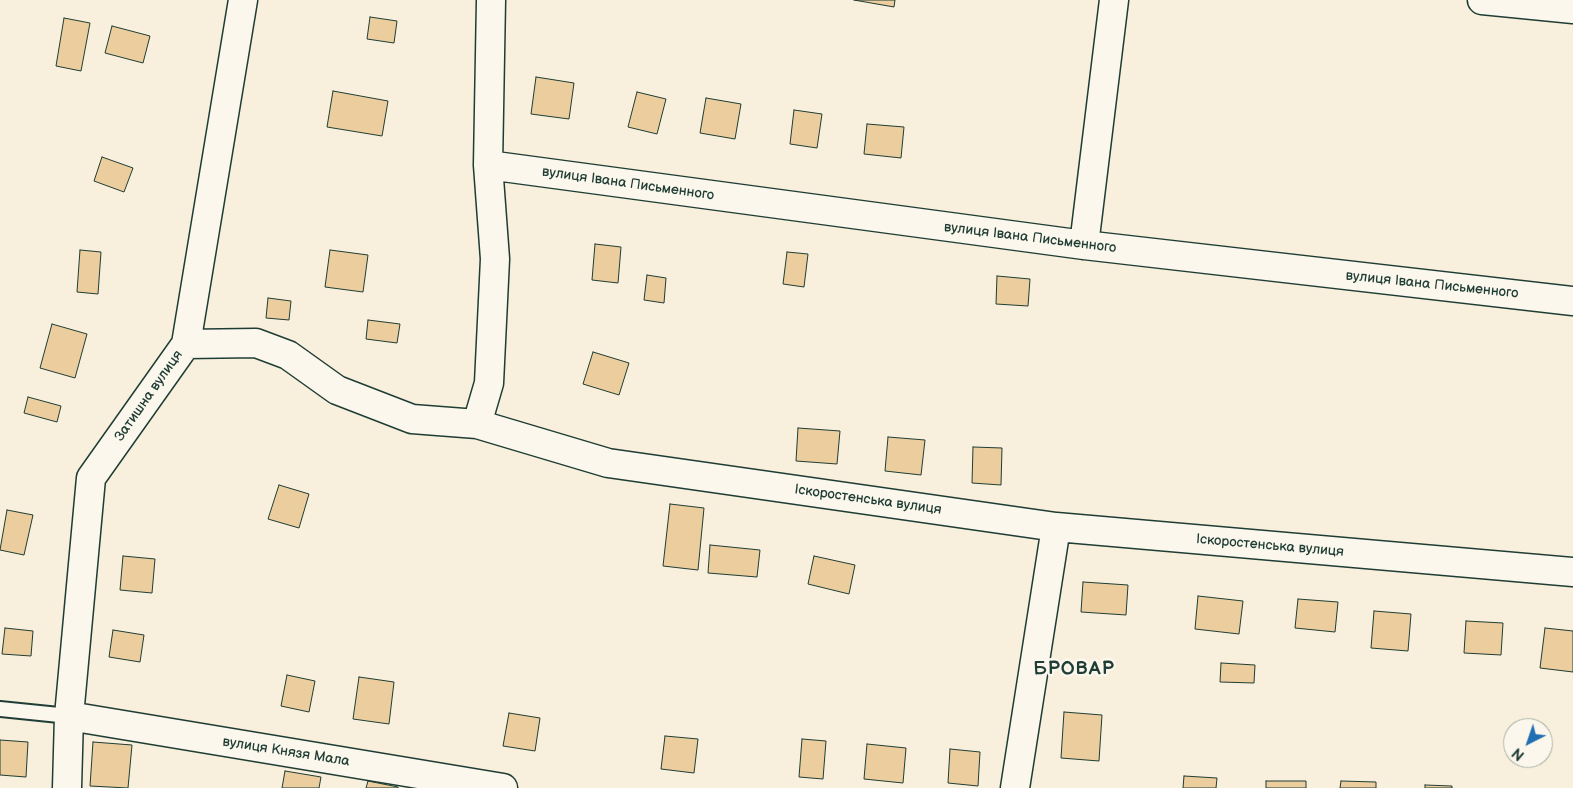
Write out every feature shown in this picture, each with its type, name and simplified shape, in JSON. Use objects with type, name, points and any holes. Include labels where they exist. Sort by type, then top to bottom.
[{"type":"street","name":"Затишна вулиця","points":[[67,788],[69,716],[91,478],[186,344],[242,0]]},
{"type":"street","points":[[477,424],[489,384],[496,259],[488,165],[491,0]]},
{"type":"street","points":[[1084,245],[1114,0]]},
{"type":"street","points":[[1482,0],[1573,9]]},
{"type":"street","name":"вулиця Івана Письменного","points":[[488,165],[1084,245],[1573,301]]},
{"type":"street","name":"Іскоростенська вулиця","points":[[186,344],[256,342],[288,355],[337,390],[412,419],[477,424],[608,463],[1056,527],[1573,572]]},
{"type":"street","points":[[1015,788],[1056,527]]},
{"type":"street","name":"вулиця Князя Мала","points":[[69,716],[503,788]]},
{"type":"lane","points":[[0,709],[69,716]]},
{"type":"building","points":[[854,0],[895,0],[894,7]]},
{"type":"building","points":[[370,17],[397,21],[394,43],[367,39]]},
{"type":"building","points":[[64,18],[90,23],[81,71],[56,66]]},
{"type":"building","points":[[112,26],[150,36],[143,63],[105,53]]},
{"type":"building","points":[[536,77],[574,83],[569,119],[531,114]]},
{"type":"building","points":[[333,91],[388,101],[382,136],[327,127]]},
{"type":"building","points":[[637,92],[666,99],[657,134],[628,127]]},
{"type":"building","points":[[706,98],[741,104],[735,139],[700,133]]},
{"type":"building","points":[[794,110],[822,114],[817,148],[790,144]]},
{"type":"building","points":[[867,124],[904,127],[901,158],[864,154]]},
{"type":"building","points":[[102,157],[133,168],[124,192],[94,181]]},
{"type":"building","points":[[595,244],[621,247],[618,283],[592,280]]},
{"type":"building","points":[[80,250],[101,252],[98,294],[77,292]]},
{"type":"building","points":[[330,250],[368,255],[363,292],[325,287]]},
{"type":"building","points":[[787,252],[808,254],[804,287],[783,284]]},
{"type":"building","points":[[647,275],[666,278],[664,303],[644,300]]},
{"type":"building","points":[[997,276],[1030,279],[1028,306],[996,304]]},
{"type":"building","points":[[268,298],[291,301],[289,320],[266,318]]},
{"type":"building","points":[[368,320],[400,324],[397,343],[366,339]]},
{"type":"building","points":[[52,324],[87,334],[75,378],[40,368]]},
{"type":"building","points":[[593,352],[629,363],[619,395],[583,384]]},
{"type":"building","points":[[28,397],[61,406],[57,422],[24,413]]},
{"type":"building","points":[[798,428],[840,431],[837,464],[796,461]]},
{"type":"building","points":[[888,437],[925,440],[921,475],[885,471]]},
{"type":"building","points":[[973,447],[1002,448],[1001,485],[972,483]]},
{"type":"building","points":[[279,485],[309,494],[299,528],[268,519]]},
{"type":"building","points":[[670,504],[704,508],[698,570],[663,566]]},
{"type":"building","points":[[7,510],[33,515],[24,555],[0,550]]},
{"type":"building","points":[[710,545],[760,550],[757,577],[708,573]]},
{"type":"building","points":[[123,556],[155,559],[152,593],[120,590]]},
{"type":"building","points":[[814,556],[855,565],[849,594],[808,584]]},
{"type":"building","points":[[1083,582],[1128,585],[1126,615],[1081,612]]},
{"type":"building","points":[[1198,596],[1243,601],[1239,634],[1195,629]]},
{"type":"building","points":[[1298,599],[1338,602],[1335,632],[1295,628]]},
{"type":"building","points":[[1374,611],[1411,614],[1408,651],[1371,648]]},
{"type":"building","points":[[1466,621],[1503,623],[1501,655],[1464,653]]},
{"type":"building","points":[[5,628],[33,631],[31,656],[2,654]]},
{"type":"building","points":[[1545,628],[1573,631],[1573,672],[1540,668]]},
{"type":"building","points":[[113,630],[144,635],[140,662],[109,657]]},
{"type":"building","points":[[1221,663],[1255,665],[1254,683],[1220,682]]},
{"type":"building","points":[[287,675],[315,681],[309,712],[281,706]]},
{"type":"building","points":[[359,677],[394,682],[389,724],[353,719]]},
{"type":"building","points":[[1064,712],[1102,715],[1099,761],[1061,758]]},
{"type":"building","points":[[509,713],[540,718],[535,751],[503,746]]},
{"type":"building","points":[[665,736],[698,739],[694,773],[661,769]]},
{"type":"building","points":[[802,739],[826,741],[823,779],[799,777]]},
{"type":"building","points":[[0,740],[28,742],[26,777],[0,775]]},
{"type":"building","points":[[93,742],[132,745],[128,788],[90,786]]},
{"type":"building","points":[[867,744],[906,748],[903,783],[864,779]]},
{"type":"building","points":[[950,749],[980,752],[978,786],[948,783]]},
{"type":"building","points":[[285,771],[321,777],[319,788],[282,788]]},
{"type":"building","points":[[1184,776],[1217,778],[1216,788],[1183,788]]},
{"type":"building","points":[[368,781],[398,787],[398,788],[366,788]]},
{"type":"building","points":[[1266,781],[1306,781],[1306,788],[1266,788]]},
{"type":"building","points":[[1341,781],[1376,782],[1376,788],[1340,788]]},
{"type":"building","points":[[1425,785],[1452,786],[1452,788],[1425,788]]},
{"type":"district","name":"БРОВАР","points":[[1074,669]]}]
